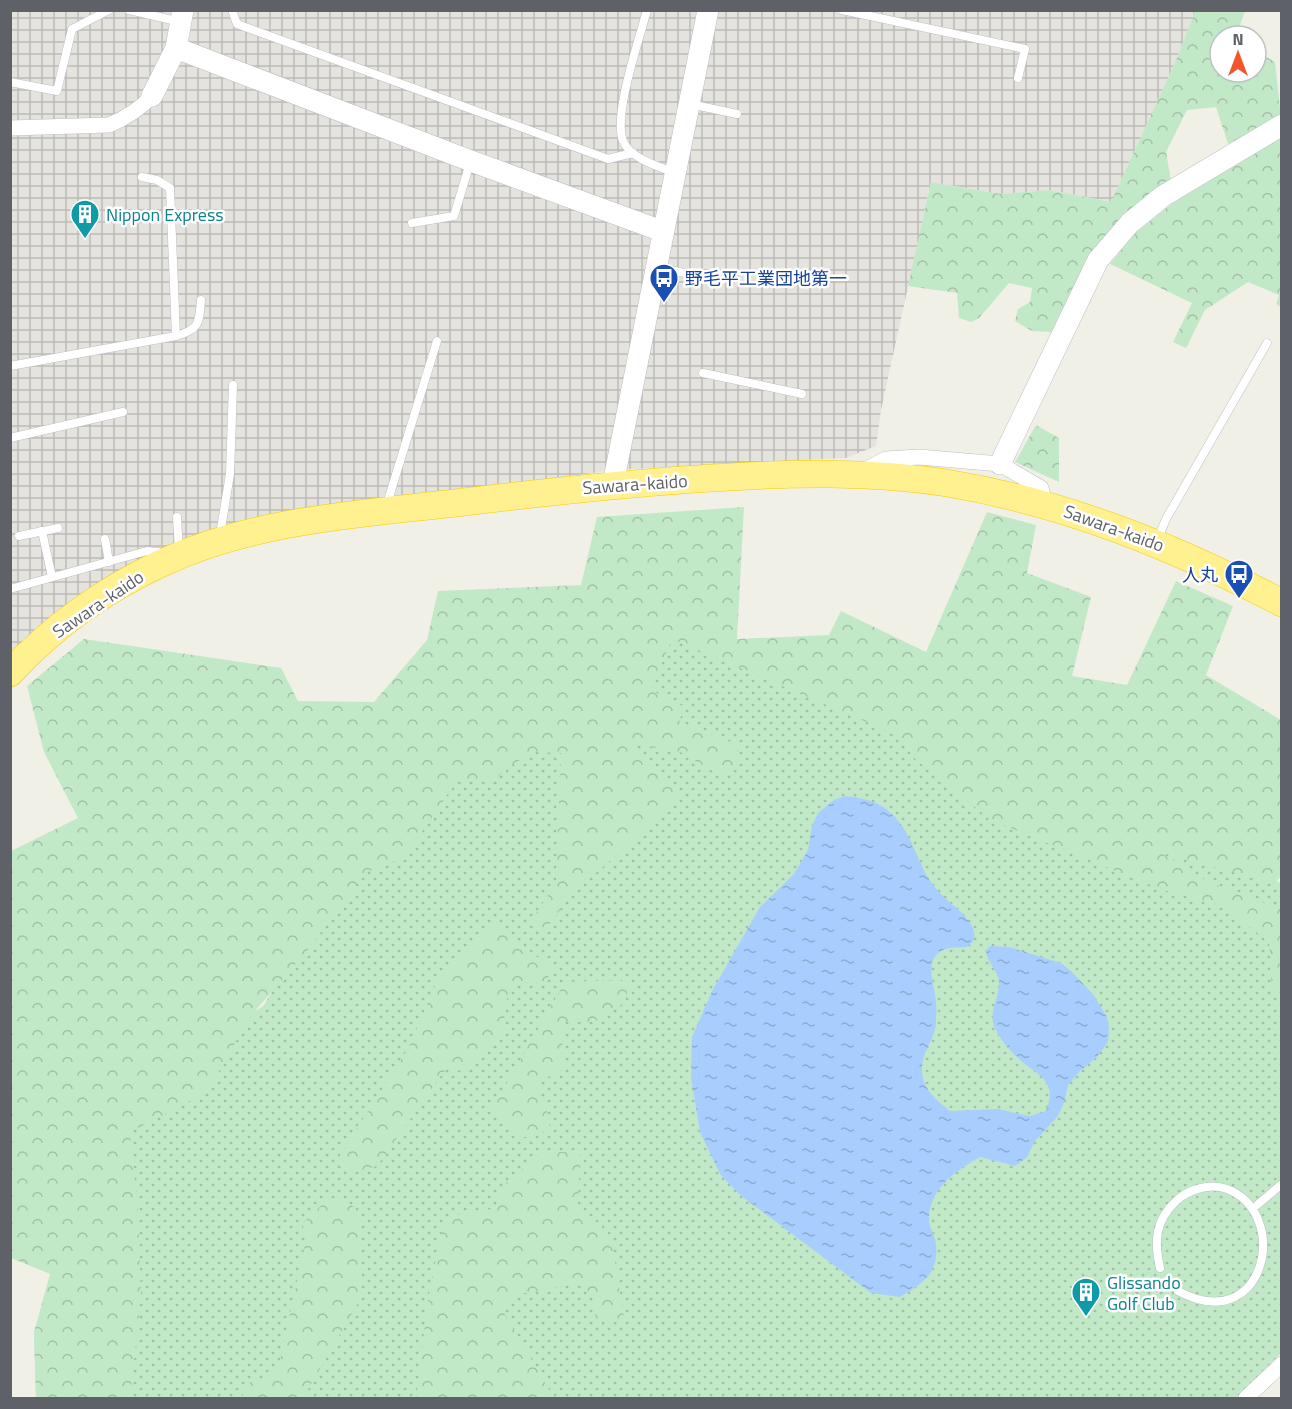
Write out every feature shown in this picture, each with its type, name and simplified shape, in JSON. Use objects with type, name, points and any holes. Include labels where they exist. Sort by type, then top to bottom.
[{"type":"highway","name":"Sawara-kaido","points":[[10,673],[51,635],[92,603],[123,583],[171,559],[219,542],[279,526],[613,484],[774,474],[855,476],[937,482],[1045,504],[1116,527],[1156,543],[1208,565],[1281,603]]},
{"type":"street","points":[[613,484],[708,10]]},
{"type":"street","points":[[10,128],[109,125],[141,108],[152,96],[176,48],[182,16]]},
{"type":"street","points":[[176,48],[662,231]]},
{"type":"street","points":[[1000,464],[1098,260],[1130,223],[1163,196],[1281,125]]},
{"type":"street","points":[[855,476],[886,459],[919,457],[1000,464],[1041,488],[1045,504]]},
{"type":"street","points":[[1246,1398],[1281,1364]]},
{"type":"lane","points":[[10,82],[57,91],[72,29],[109,10]]},
{"type":"lane","points":[[129,10],[182,16]]},
{"type":"lane","points":[[232,10],[237,24],[608,159],[633,153]]},
{"type":"lane","points":[[647,10],[620,112],[623,141],[633,153],[651,164],[675,172]]},
{"type":"lane","points":[[842,10],[1025,49],[1018,78]]},
{"type":"lane","points":[[689,103],[737,114]]},
{"type":"lane","points":[[412,223],[454,216],[471,161]]},
{"type":"lane","points":[[142,177],[158,180],[170,188],[176,336]]},
{"type":"lane","points":[[655,267],[722,280]]},
{"type":"lane","points":[[10,366],[192,332],[199,323],[201,300]]},
{"type":"lane","points":[[384,511],[437,341]]},
{"type":"lane","points":[[1156,543],[1166,519],[1267,343]]},
{"type":"lane","points":[[703,373],[802,394]]},
{"type":"lane","points":[[219,542],[230,474],[233,385]]},
{"type":"lane","points":[[10,438],[123,412]]},
{"type":"lane","points":[[10,589],[147,551],[158,552],[171,559],[177,517]]},
{"type":"lane","points":[[19,536],[58,528]]},
{"type":"lane","points":[[42,531],[52,577]]},
{"type":"lane","points":[[105,539],[109,562]]},
{"type":"lane","points":[[1257,1205],[1281,1184]]},
{"type":"lane","points":[[1160,1268],[1156,1248],[1158,1228],[1167,1210],[1182,1196],[1201,1188],[1221,1187],[1241,1193],[1257,1205],[1267,1220],[1269,1228]]},
{"type":"lane","points":[[1178,1291],[1193,1299],[1210,1303],[1228,1301],[1244,1295],[1257,1284],[1267,1270],[1269,1262]]},
{"type":"shaded area","points":[[11,11],[1195,11],[1177,58],[1111,202],[1049,190],[1001,194],[931,182],[881,410],[876,446],[846,458],[615,470],[388,500],[145,559],[78,595],[11,653]]},
{"type":"green space","points":[[1195,11],[1245,11],[1240,24],[1208,24],[1208,84],[1268,84],[1268,58],[1275,62],[1281,117],[1228,144],[1216,107],[1187,110],[1166,152],[1171,181],[1092,254],[1051,332],[1032,331],[1015,321],[1018,309],[1030,302],[1032,288],[1009,283],[979,318],[971,322],[959,318],[957,293],[908,286],[931,182],[1001,194],[1049,190],[1111,202],[1177,58]]},
{"type":"green space","points":[[1281,137],[1281,307],[1276,304],[1279,295],[1248,282],[1205,310],[1186,348],[1173,342],[1192,303],[1110,264],[1134,234],[1170,205]]},
{"type":"green space","points":[[1036,425],[1059,438],[1059,482],[1015,462]]},
{"type":"green space","points":[[744,507],[737,639],[829,635],[841,611],[926,652],[987,512],[1036,525],[1027,573],[1091,597],[1072,676],[1127,685],[1176,581],[1233,606],[1206,675],[1281,720],[1281,876],[1274,884],[1159,852],[1211,883],[1281,909],[1281,985],[1272,992],[1269,942],[1223,906],[1163,890],[991,820],[916,760],[897,735],[672,639],[651,690],[685,707],[679,721],[738,745],[738,769],[721,776],[680,752],[632,744],[681,798],[571,895],[545,930],[531,921],[556,883],[561,753],[530,752],[493,780],[457,780],[405,857],[367,872],[306,952],[250,1017],[207,1092],[130,1132],[138,1212],[141,1297],[130,1398],[36,1398],[34,1332],[50,1274],[11,1258],[11,851],[78,818],[44,752],[27,686],[84,639],[281,668],[298,701],[374,702],[427,640],[438,591],[581,585],[597,517]]},
{"type":"green space","name":"Glissando Golf Club","points":[[668,609],[1281,883],[1281,1353],[1236,1398],[36,1398],[34,1332],[118,1126],[179,1068],[264,1005],[331,886],[430,785]]},
{"type":"green space","points":[[495,925],[553,969],[545,982],[510,982],[501,1039],[463,1071],[446,1069],[377,1166],[351,1173],[340,1155],[409,1047],[437,981]]},
{"type":"green space","points":[[620,980],[629,986],[624,1003],[594,1022],[564,1022],[562,1049],[564,1069],[542,1080],[539,1092],[546,1107],[550,1128],[533,1138],[517,1136],[493,1107],[565,982]]},
{"type":"green space","points":[[542,1152],[580,1152],[578,1205],[611,1237],[624,1317],[613,1323],[595,1320],[595,1299],[581,1283],[514,1295],[504,1313],[554,1398],[416,1398],[428,1299],[444,1217],[496,1208],[498,1190]]},
{"type":"green space","points":[[329,1198],[347,1202],[359,1211],[362,1296],[303,1398],[242,1398],[245,1384],[277,1374],[307,1235],[303,1228],[304,1222]]},
{"type":"water","points":[[845,796],[870,801],[882,806],[892,814],[905,831],[934,886],[962,913],[974,931],[973,940],[967,947],[944,950],[937,954],[932,965],[936,1022],[923,1059],[922,1075],[927,1088],[939,1102],[950,1111],[998,1109],[1030,1116],[1046,1111],[1050,1093],[1045,1080],[1012,1052],[994,1026],[994,1006],[999,980],[987,956],[986,951],[990,946],[1009,947],[1061,963],[1093,994],[1107,1017],[1109,1028],[1108,1042],[1097,1057],[1068,1085],[1058,1116],[1035,1141],[1027,1157],[1015,1166],[980,1157],[946,1181],[934,1197],[929,1217],[936,1244],[932,1271],[922,1282],[900,1297],[871,1293],[740,1195],[720,1174],[700,1132],[691,1078],[692,1037],[713,989],[760,907],[794,874],[808,850],[812,826],[818,813],[834,800]]},
{"type":"place","name":"Nippon Express","points":[[85,240]]},
{"type":"place","name":"野毛平工業団地第一","points":[[664,304]]},
{"type":"place","name":"人丸","points":[[1239,600]]},
{"type":"place","name":"Glissando Golf Club","points":[[1086,1318]]}]
